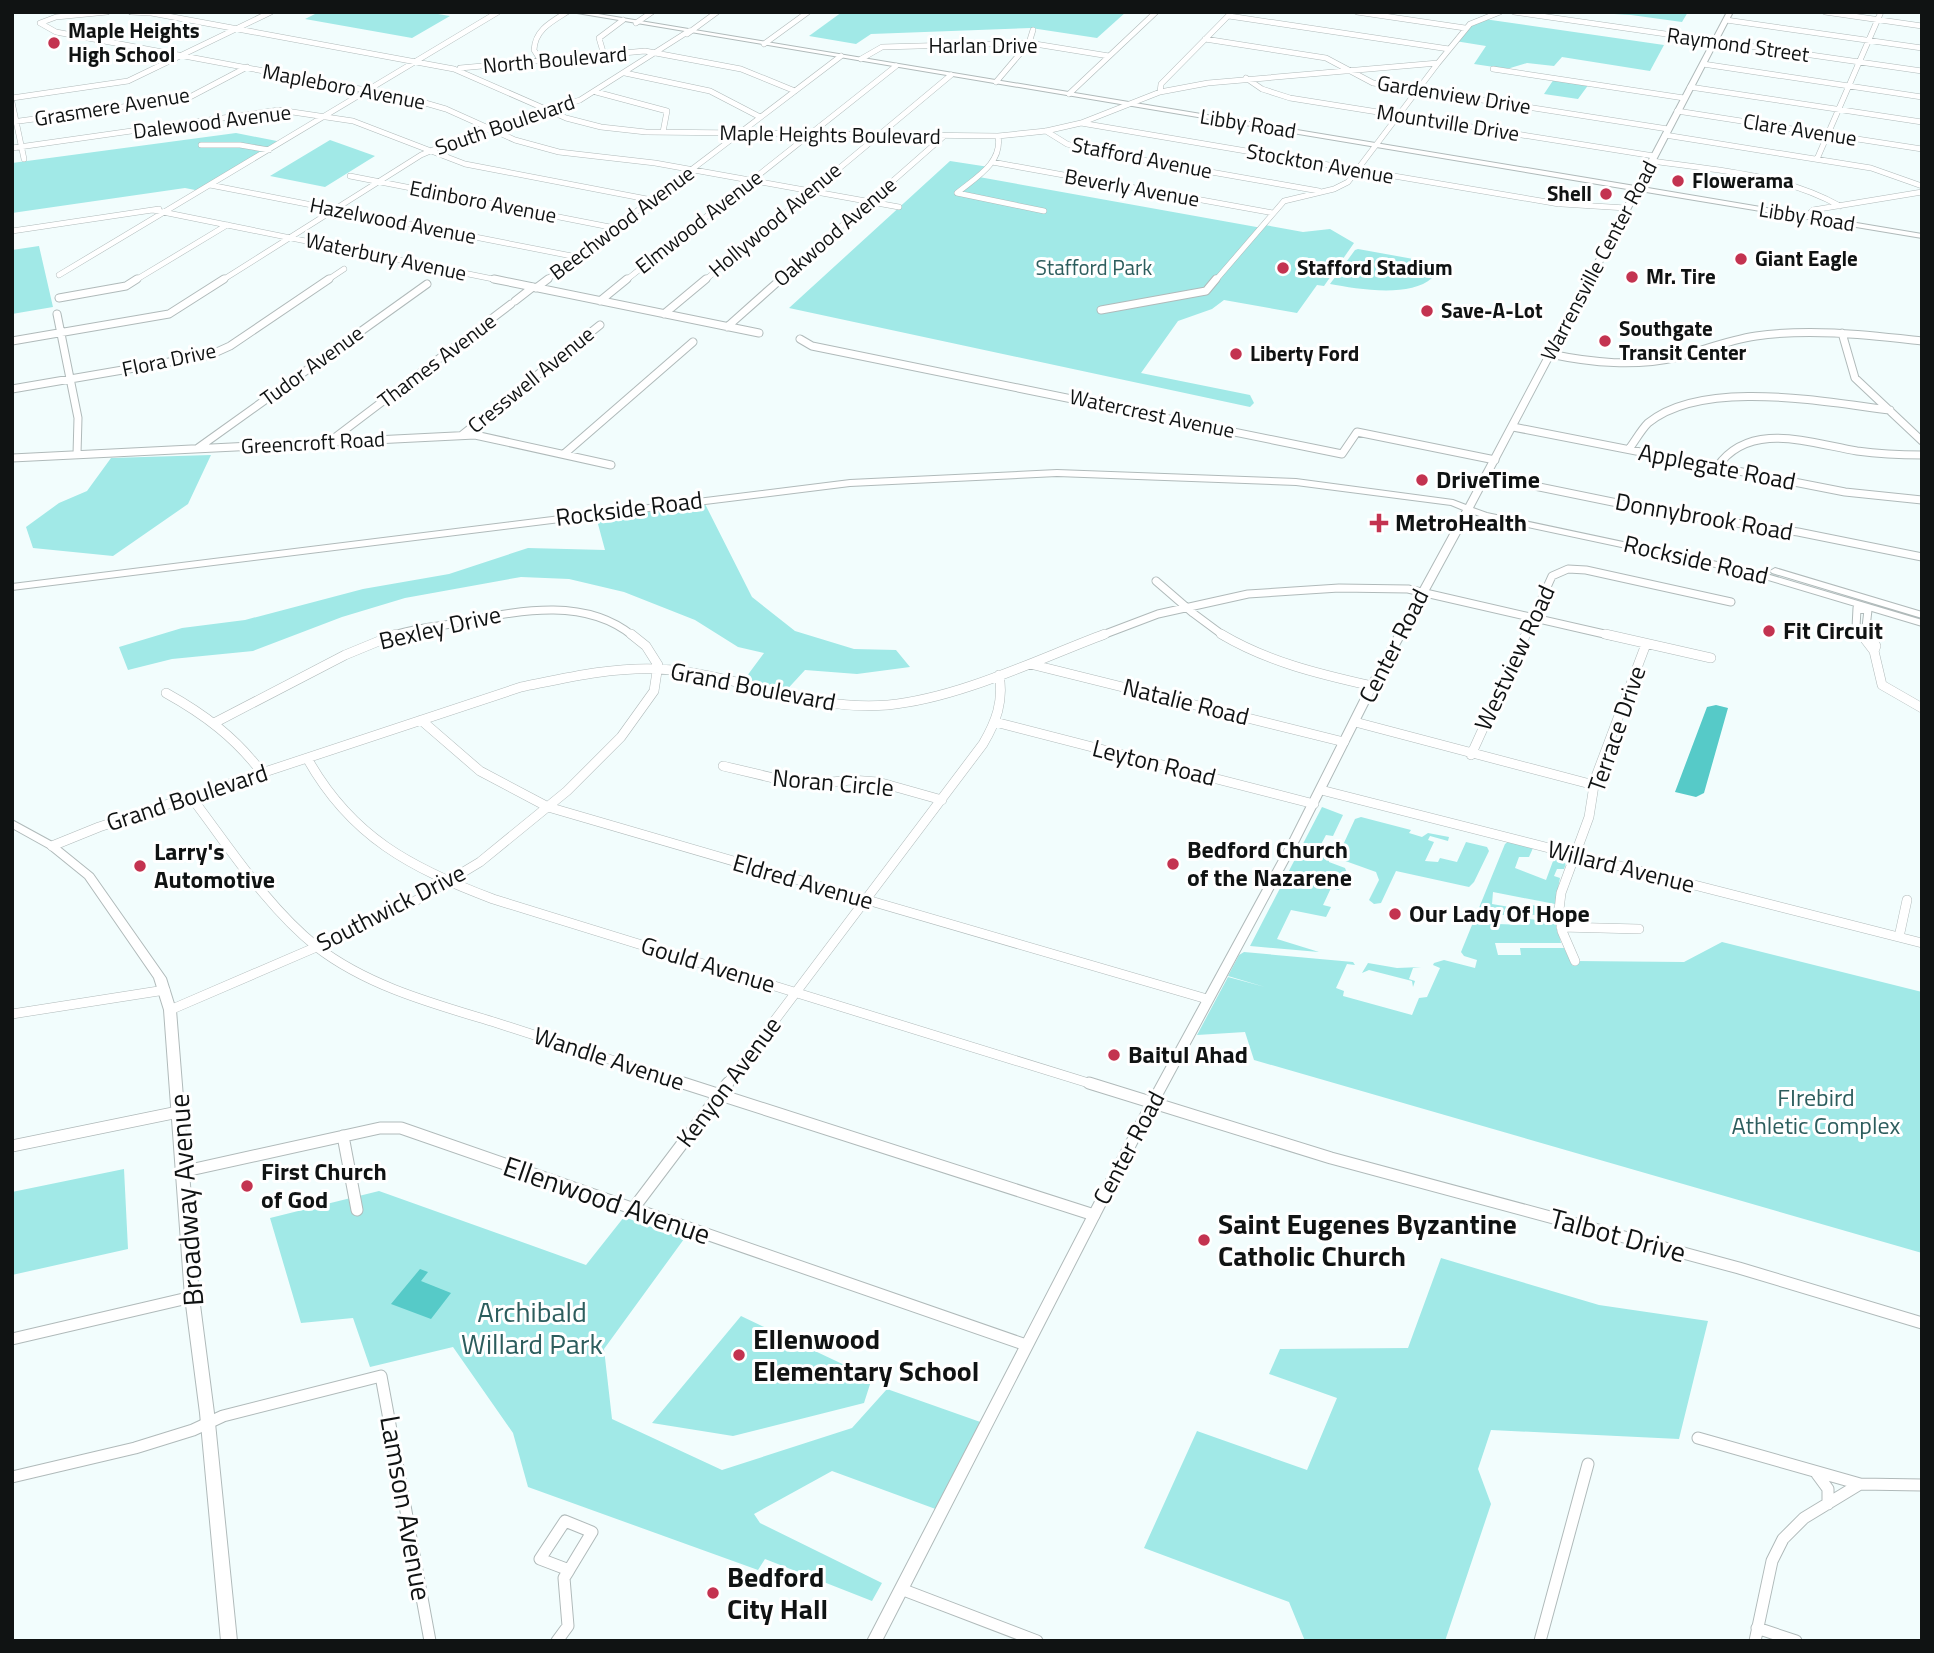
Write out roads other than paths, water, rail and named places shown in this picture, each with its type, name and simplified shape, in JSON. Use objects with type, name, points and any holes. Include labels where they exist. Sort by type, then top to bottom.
[{"type":"main road","name":"Libby Road","points":[[575,12],[1922,236]]},
{"type":"main road","name":"Warrensville Center Road","points":[[1468,509],[1730,12]]},
{"type":"main road","name":"Rockside Road","points":[[12,587],[850,482],[1048,473],[1249,481],[1449,509],[1488,509],[1726,559],[1922,623]]},
{"type":"main road","name":"Center Road","points":[[874,1641],[1153,1101],[1314,804],[1372,686],[1468,509]]},
{"type":"main road","name":"Rockside Road","points":[[1865,603],[1922,615]]},
{"type":"main road","name":"Broadway Avenue","points":[[12,823],[52,846],[89,876],[160,978],[165,990],[170,1010],[192,1297],[229,1641]]},
{"type":"street","name":"Mapleboro Avenue","points":[[107,12],[56,17],[43,20],[40,24],[54,32],[436,105],[528,145],[574,155],[692,170],[899,207]]},
{"type":"street","points":[[131,12],[155,14]]},
{"type":"street","name":"Maple Heights Boulevard","points":[[146,12],[454,69],[547,111],[601,127],[663,132],[998,136],[1046,131],[1081,123],[1160,92],[1246,78],[1438,63]]},
{"type":"street","points":[[24,159],[14,122],[12,100],[123,83],[271,12]]},
{"type":"street","points":[[60,275],[498,12]]},
{"type":"street","points":[[541,61],[534,50],[537,35],[549,23],[567,12]]},
{"type":"street","points":[[636,23],[652,12]]},
{"type":"street","name":"South Boulevard","points":[[12,341],[169,314],[427,152],[596,92],[717,12]]},
{"type":"street","points":[[764,44],[808,12]]},
{"type":"street","points":[[1069,94],[1156,12]]},
{"type":"street","points":[[1357,12],[1465,28]]},
{"type":"street","points":[[1101,310],[1206,291],[1284,201],[1341,187],[1378,145],[1465,28],[1477,18],[1500,12]]},
{"type":"street","name":"Raymond Street","points":[[1514,12],[1922,71]]},
{"type":"street","points":[[1825,12],[1922,26]]},
{"type":"street","points":[[1817,159],[1881,12]]},
{"type":"street","points":[[1160,92],[1161,84],[1231,14],[1449,49]]},
{"type":"street","points":[[604,55],[599,38],[622,20]]},
{"type":"street","points":[[1726,20],[1922,48]]},
{"type":"street","points":[[996,82],[1029,43],[1033,30]]},
{"type":"street","name":"Gardenview Drive","points":[[1205,39],[1326,58],[1338,62],[1362,80],[1882,171],[1922,186]]},
{"type":"street","name":"Harlan Drive","points":[[861,60],[882,47],[1029,43],[1108,56]]},
{"type":"street","name":"North Boulevard","points":[[454,69],[604,55],[656,53],[741,69],[795,91]]},
{"type":"street","name":"Beechwood Avenue","points":[[513,303],[841,56]]},
{"type":"street","points":[[1703,64],[1922,97]]},
{"type":"street","name":"Elmwood Avenue","points":[[600,301],[896,66]]},
{"type":"street","name":"Grasmere Avenue","points":[[14,122],[188,97],[247,67]]},
{"type":"street","points":[[1493,69],[1684,98]]},
{"type":"street","points":[[625,73],[684,83],[710,91],[760,117]]},
{"type":"street","name":"Hollywood Avenue","points":[[664,314],[951,75]]},
{"type":"street","name":"Mountville Drive","points":[[1246,78],[1262,89],[1290,98],[1653,158],[1791,184],[1821,194],[1840,206]]},
{"type":"street","points":[[1690,87],[1922,122]]},
{"type":"street","points":[[596,92],[667,111],[663,132]]},
{"type":"street","name":"Dalewood Avenue","points":[[12,148],[279,110],[325,116],[376,128],[427,152],[466,164],[652,200]]},
{"type":"street","name":"Clare Avenue","points":[[1677,111],[1922,149]]},
{"type":"street","name":"Stockton Avenue","points":[[1081,123],[1560,204],[1626,208]]},
{"type":"street","name":"Stafford Avenue","points":[[1046,131],[1067,144],[1086,150],[1325,191]]},
{"type":"street","name":"Oakwood Avenue","points":[[727,327],[944,136]]},
{"type":"street","points":[[998,136],[1001,151],[958,194],[1044,211]]},
{"type":"street","points":[[201,145],[240,145],[269,150]]},
{"type":"street","name":"Beverly Avenue","points":[[992,162],[1273,213]]},
{"type":"street","name":"Edinboro Avenue","points":[[350,176],[615,228]]},
{"type":"street","name":"Hazelwood Avenue","points":[[210,185],[577,257]]},
{"type":"street","points":[[1806,217],[1814,210],[1922,192]]},
{"type":"street","points":[[153,210],[176,206]]},
{"type":"street","name":"Waterbury Avenue","points":[[12,231],[153,210],[759,333]]},
{"type":"street","points":[[59,298],[126,286],[227,225]]},
{"type":"street","name":"Flora Drive","points":[[12,389],[194,359],[219,351],[344,269]]},
{"type":"street","name":"Tudor Avenue","points":[[198,448],[427,284]]},
{"type":"street","name":"Thames Avenue","points":[[329,442],[513,303]]},
{"type":"street","points":[[57,314],[78,418],[77,454]]},
{"type":"street","name":"Cresswell Avenue","points":[[462,435],[600,324]]},
{"type":"street","points":[[1550,354],[1589,362],[1633,363],[1671,358],[1758,336],[1842,333],[1922,341]]},
{"type":"street","points":[[1842,333],[1855,378],[1922,441]]},
{"type":"street","name":"Watercrest Avenue","points":[[800,340],[812,346],[1342,454],[1356,432],[1495,460]]},
{"type":"street","points":[[564,454],[693,342]]},
{"type":"street","points":[[1629,449],[1643,427],[1664,413],[1710,400],[1762,397],[1890,410]]},
{"type":"street","name":"Applegate Road","points":[[1513,427],[1846,492],[1922,500]]},
{"type":"street","name":"Greencroft Road","points":[[12,458],[462,435],[490,436],[611,465]]},
{"type":"street","points":[[1717,467],[1722,457],[1736,446],[1774,439],[1800,440],[1868,452],[1922,455]]},
{"type":"street","name":"Donnybrook Road","points":[[1486,476],[1666,513],[1798,533],[1922,557]]},
{"type":"street","name":"Westview Road","points":[[1471,755],[1552,576],[1565,569],[1586,570],[1731,602]]},
{"type":"street","points":[[1156,581],[1212,628],[1250,651],[1305,670],[1372,686]]},
{"type":"street","name":"Grand Boulevard","points":[[52,846],[99,827],[421,720],[521,687],[555,679],[592,672],[658,669],[726,680],[810,702],[851,706],[908,702],[945,694],[999,676],[1144,619],[1248,594],[1308,589],[1399,588],[1712,658]]},
{"type":"street","points":[[1865,603],[1857,607],[1855,624],[1874,651],[1882,685],[1922,708]]},
{"type":"street","name":"Bexley Drive","points":[[216,722],[345,656],[396,635],[528,609],[582,612],[621,625],[646,646],[658,669]]},
{"type":"street","name":"Terrace Drive","points":[[1561,927],[1561,893],[1589,817],[1594,785],[1647,644]]},
{"type":"street","name":"Natalie Road","points":[[1028,664],[1344,742]]},
{"type":"street","name":"Southwick Drive","points":[[170,1010],[417,900],[480,862],[588,771],[628,727],[654,691],[658,669]]},
{"type":"street","name":"Kenyon Avenue","points":[[633,1209],[983,744],[995,722],[1002,695],[999,676]]},
{"type":"street","points":[[166,693],[216,722],[243,748],[262,773]]},
{"type":"street","name":"Eldred Avenue","points":[[421,720],[453,752],[479,772],[548,807],[1207,999]]},
{"type":"street","name":"Leyton Road","points":[[995,722],[1314,804]]},
{"type":"street","points":[[1355,722],[1422,738],[1471,755],[1594,785]]},
{"type":"street","name":"Gould Avenue","points":[[307,758],[331,798],[355,823],[385,848],[448,882],[493,899],[1153,1101]]},
{"type":"street","name":"Noran Circle","points":[[723,766],[803,785],[851,780],[878,782],[942,800]]},
{"type":"street","name":"Willard Avenue","points":[[1321,790],[1922,943]]},
{"type":"street","name":"Wandle Avenue","points":[[191,797],[279,910],[317,946],[360,973],[407,994],[1094,1215]]},
{"type":"street","points":[[1899,937],[1907,900]]},
{"type":"street","points":[[1575,961],[1561,927],[1639,929]]},
{"type":"street","points":[[12,1014],[165,990]]},
{"type":"street","name":"Talbot Drive","points":[[1153,1101],[1331,1158],[1739,1268],[1922,1324]]},
{"type":"street","points":[[12,1146],[178,1112]]},
{"type":"street","name":"Ellenwood Avenue","points":[[181,1172],[380,1128],[401,1128],[1026,1345]]},
{"type":"street","points":[[343,1136],[357,1210]]},
{"type":"street","points":[[12,1339],[192,1297]]},
{"type":"street","name":"Lamson Avenue","points":[[207,1423],[223,1416],[382,1376],[429,1641]]},
{"type":"street","points":[[12,1478],[135,1448],[207,1423]]},
{"type":"street","points":[[1698,1438],[1860,1484],[1922,1485]]},
{"type":"street","points":[[1540,1641],[1588,1464]]},
{"type":"street","points":[[1816,1473],[1826,1483],[1828,1504]]},
{"type":"street","points":[[1796,1641],[1756,1634],[1772,1561],[1783,1539],[1804,1518],[1860,1484]]},
{"type":"street","points":[[557,1641],[568,1626],[564,1578],[569,1570]]},
{"type":"street","points":[[901,1589],[1037,1641]]},
{"type":"place","name":"Maple Heights High School","points":[[54,43]]},
{"type":"place","name":"Flowerama","points":[[1678,181]]},
{"type":"place","name":"Shell","points":[[1606,194]]},
{"type":"place","name":"Giant Eagle","points":[[1741,259]]},
{"type":"place","name":"Stafford Stadium","points":[[1283,268]]},
{"type":"place","name":"Mr. Tire","points":[[1632,277]]},
{"type":"place","name":"Save-A-Lot","points":[[1427,311]]},
{"type":"place","name":"Southgate Transit Center","points":[[1605,341]]},
{"type":"place","name":"Liberty Ford","points":[[1236,354]]},
{"type":"place","name":"DriveTime","points":[[1422,480]]},
{"type":"place","name":"MetroHealth","points":[[1379,523]]},
{"type":"place","name":"Fit Circuit","points":[[1769,631]]},
{"type":"place","name":"Bedford Church of the Nazarene","points":[[1173,864]]},
{"type":"place","name":"Larry's Automotive","points":[[140,866]]},
{"type":"place","name":"Our Lady Of Hope","points":[[1395,914]]},
{"type":"place","name":"Baitul Ahad","points":[[1114,1055]]},
{"type":"place","name":"First Church of God","points":[[247,1186]]},
{"type":"place","name":"Saint Eugenes Byzantine Catholic Church","points":[[1204,1240]]},
{"type":"place","name":"Ellenwood Elementary School","points":[[739,1355]]},
{"type":"place","name":"Bedford City Hall","points":[[713,1593]]},
{"type":"park label","name":"Stafford Park","points":[[1094,268]]},
{"type":"park label","name":"FIrebird Athletic Complex","points":[[1816,1112]]},
{"type":"park label","name":"Archibald Willard Park","points":[[532,1328]]}]
